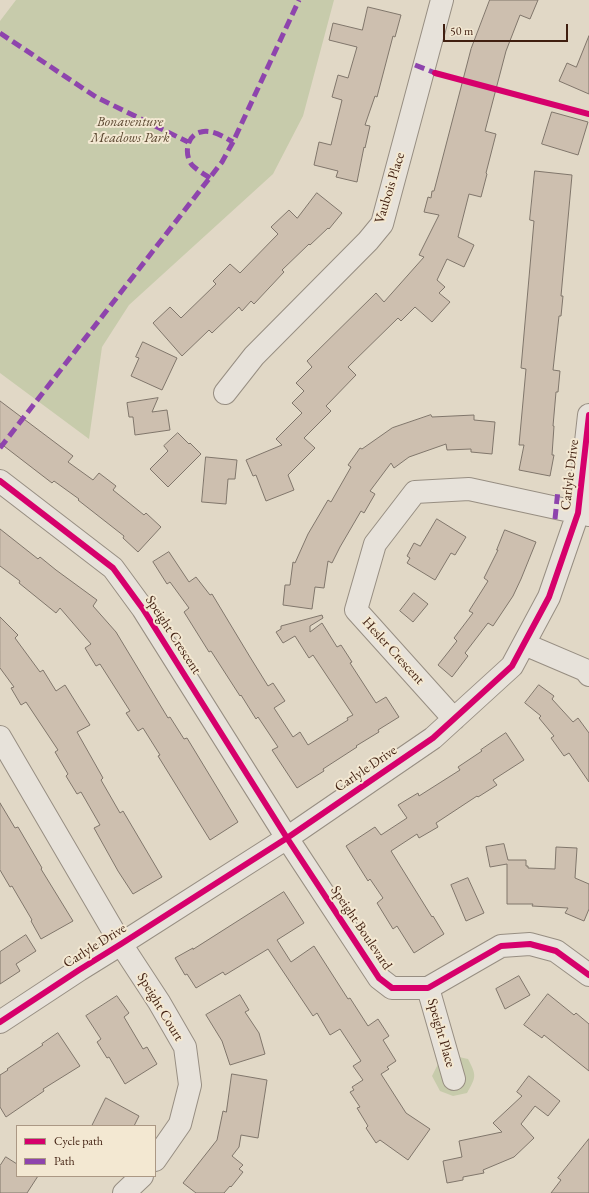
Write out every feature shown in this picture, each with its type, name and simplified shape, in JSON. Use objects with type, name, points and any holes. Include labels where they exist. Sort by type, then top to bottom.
[{"type":"street","name":"Vaubois Place","points":[[225,393],[254,356],[368,241],[382,224],[442,0]]},
{"type":"street","name":"Carlyle Drive","points":[[0,1022],[287,838],[433,738],[512,666],[549,597],[584,514],[589,415]]},
{"type":"street","name":"Speight Crescent","points":[[0,481],[113,568],[143,609],[287,838]]},
{"type":"street","name":"Hesler Crescent","points":[[454,719],[356,610],[375,544],[415,492],[468,489],[584,514]]},
{"type":"street","points":[[524,644],[585,670],[589,675]]},
{"type":"street","points":[[0,737],[121,944]]},
{"type":"street","name":"Speight Boulevard","points":[[287,838],[380,978],[392,988],[428,988],[501,946],[530,944],[556,951],[589,975]]},
{"type":"street","name":"Speight Court","points":[[121,944],[159,1002],[184,1047],[190,1085],[180,1124],[156,1159]]},
{"type":"street","name":"Speight Place","points":[[428,988],[454,1079]]},
{"type":"street","points":[[124,1193],[141,1177]]},
{"type":"green space","name":"Bonaventure Meadows Park","points":[[16,0],[334,0],[303,116],[273,174],[129,305],[102,347],[89,439],[0,373],[0,21]]},
{"type":"green space","points":[[450,1055],[468,1059],[471,1065],[474,1073],[474,1080],[467,1093],[453,1096],[440,1091],[432,1076],[438,1064]]},
{"type":"building","points":[[490,0],[538,0],[530,19],[520,15],[506,51],[485,131],[496,134],[487,174],[481,197],[469,194],[458,237],[474,245],[464,267],[447,259],[437,280],[445,287],[439,293],[450,302],[432,322],[415,307],[401,321],[398,318],[348,367],[356,375],[326,406],[331,411],[304,438],[315,448],[288,475],[294,490],[266,501],[256,475],[253,476],[246,460],[282,445],[276,439],[302,413],[292,403],[304,391],[296,383],[312,367],[307,361],[376,293],[384,302],[424,257],[419,255],[439,215],[424,212],[428,197],[431,198],[432,191],[434,191],[471,49]]},
{"type":"building","points":[[368,7],[401,15],[395,37],[393,36],[377,97],[375,96],[365,125],[370,126],[357,182],[336,177],[338,171],[314,165],[319,142],[331,145],[342,100],[332,97],[338,75],[348,78],[357,47],[329,40],[333,23],[362,30]]},
{"type":"building","points":[[589,36],[589,94],[559,81],[567,63],[576,67]]},
{"type":"building","points":[[552,112],[588,122],[578,155],[542,144]]},
{"type":"building","points":[[535,171],[572,175],[561,296],[563,296],[561,316],[559,316],[553,370],[560,371],[558,392],[556,392],[553,426],[552,455],[554,455],[550,476],[519,470],[524,445],[519,445],[526,369],[521,368],[534,221],[530,220]]},
{"type":"building","points":[[317,193],[342,213],[329,229],[328,228],[310,245],[309,244],[282,270],[284,272],[254,304],[251,301],[242,311],[239,307],[212,333],[209,330],[182,356],[153,323],[170,307],[181,318],[216,284],[213,281],[230,264],[240,273],[278,234],[271,227],[289,210],[297,218]]},
{"type":"building","points":[[143,342],[177,358],[162,390],[131,376],[139,358],[136,357]]},
{"type":"building","points":[[158,398],[152,412],[167,410],[170,430],[135,435],[133,417],[129,417],[127,403]]},
{"type":"building","points":[[0,401],[73,456],[68,462],[93,480],[99,473],[116,486],[113,490],[144,515],[146,513],[161,527],[138,552],[123,538],[124,536],[78,500],[79,499],[54,481],[52,483],[0,443]]},
{"type":"building","points":[[431,415],[432,417],[474,415],[474,420],[495,422],[492,454],[471,452],[471,449],[447,450],[446,444],[409,457],[394,468],[391,463],[370,491],[375,494],[364,513],[361,511],[332,563],[328,561],[324,588],[315,587],[312,609],[283,605],[285,585],[290,585],[293,562],[295,563],[308,534],[328,500],[331,502],[351,467],[348,465],[360,448],[362,449],[392,428]]},
{"type":"building","points":[[178,433],[201,454],[168,487],[150,469],[168,451],[164,446]]},
{"type":"building","points":[[206,457],[237,460],[235,479],[228,479],[226,504],[202,502]]},
{"type":"building","points":[[437,519],[466,537],[455,555],[451,553],[435,580],[407,563],[410,558],[407,556],[414,543],[420,546]]},
{"type":"building","points":[[0,529],[38,559],[40,557],[97,600],[93,606],[116,632],[168,718],[170,717],[184,739],[187,738],[238,822],[210,840],[158,756],[160,755],[143,728],[138,731],[126,713],[130,711],[100,664],[96,666],[85,648],[91,644],[60,608],[56,613],[19,583],[20,581],[0,566]]},
{"type":"building","points":[[505,530],[536,542],[513,596],[493,626],[488,623],[465,653],[468,656],[452,677],[438,665],[457,641],[454,638],[473,613],[469,611],[488,581],[484,578],[498,550]]},
{"type":"building","points":[[169,552],[189,582],[196,577],[210,595],[212,594],[268,686],[273,683],[285,701],[274,708],[293,737],[300,732],[308,745],[348,720],[347,718],[353,715],[313,655],[309,658],[295,636],[283,643],[276,632],[281,629],[281,626],[322,615],[323,618],[310,626],[310,632],[322,623],[337,647],[341,645],[352,662],[350,663],[376,703],[386,697],[399,717],[323,769],[324,771],[297,788],[272,750],[278,747],[258,717],[256,719],[211,651],[209,652],[184,612],[189,608],[170,582],[167,584],[153,562]]},
{"type":"building","points":[[414,593],[428,604],[413,622],[400,611]]},
{"type":"building","points":[[0,617],[18,635],[15,638],[40,672],[43,670],[56,691],[65,685],[90,725],[77,732],[103,778],[101,780],[120,813],[123,811],[162,877],[133,894],[118,871],[94,828],[100,825],[81,792],[77,794],[66,776],[68,774],[55,752],[58,750],[26,702],[21,705],[11,688],[14,687],[0,668]]},
{"type":"building","points":[[539,685],[554,696],[552,699],[573,722],[578,718],[589,733],[589,782],[569,753],[564,756],[551,738],[554,736],[539,718],[541,716],[525,703]]},
{"type":"building","points":[[506,733],[524,760],[493,780],[497,785],[478,797],[477,796],[436,823],[438,827],[419,838],[417,834],[391,851],[444,934],[414,953],[397,926],[393,929],[377,903],[383,898],[370,879],[368,881],[346,846],[375,827],[381,835],[407,818],[398,805],[418,793],[419,796],[460,770],[458,767]]},
{"type":"building","points":[[0,803],[15,828],[18,827],[42,868],[41,869],[73,921],[41,939],[31,921],[32,920],[12,886],[10,887],[0,870]]},
{"type":"building","points":[[504,844],[508,860],[526,860],[526,866],[528,866],[528,868],[555,869],[556,847],[577,848],[575,878],[589,884],[589,909],[584,921],[565,913],[568,908],[532,906],[533,904],[507,904],[507,864],[490,867],[486,847]]},
{"type":"building","points":[[468,878],[484,913],[466,921],[451,885]]},
{"type":"building","points":[[284,892],[304,923],[277,940],[291,962],[314,946],[348,999],[350,998],[368,1026],[378,1019],[389,1036],[383,1040],[396,1061],[387,1067],[389,1069],[381,1074],[406,1113],[430,1129],[408,1160],[380,1140],[376,1143],[366,1128],[368,1126],[357,1108],[360,1107],[350,1092],[354,1090],[352,1087],[363,1080],[353,1066],[361,1061],[340,1029],[330,1035],[317,1013],[313,1016],[268,949],[225,975],[223,972],[196,988],[187,974],[185,975],[175,958],[193,949]]},
{"type":"building","points":[[26,935],[36,951],[16,964],[20,971],[0,984],[0,952]]},
{"type":"building","points":[[519,976],[530,995],[505,1009],[496,989]]},
{"type":"building","points":[[548,994],[574,1015],[576,1013],[589,1024],[589,1071],[544,1035],[542,1038],[524,1025]]},
{"type":"building","points":[[240,995],[249,1010],[245,1012],[259,1033],[265,1054],[230,1065],[222,1041],[206,1015]]},
{"type":"building","points":[[117,996],[129,1013],[124,1017],[143,1049],[147,1047],[157,1064],[125,1084],[109,1057],[107,1058],[97,1042],[101,1039],[86,1016]]},
{"type":"building","points":[[58,1033],[80,1066],[43,1089],[44,1091],[6,1117],[0,1107],[0,1075]]},
{"type":"building","points":[[232,1074],[267,1080],[258,1138],[241,1135],[239,1147],[232,1156],[243,1165],[239,1169],[243,1172],[231,1187],[230,1186],[224,1193],[196,1193],[183,1183],[217,1140],[223,1111],[226,1112]]},
{"type":"building","points":[[529,1076],[560,1101],[548,1116],[535,1106],[521,1124],[534,1138],[514,1157],[483,1170],[484,1173],[463,1177],[463,1180],[447,1183],[443,1161],[462,1157],[459,1141],[502,1132],[493,1123],[522,1096],[517,1092]]},
{"type":"building","points":[[106,1098],[139,1116],[134,1125],[92,1125]]},
{"type":"building","points":[[589,1139],[589,1193],[551,1193],[561,1180],[558,1178]]},
{"type":"building","points":[[6,1157],[16,1163],[16,1177],[37,1177],[27,1193],[0,1193],[0,1166]]},
{"type":"marked path","points":[[0,448],[222,162],[233,142],[299,0]]},
{"type":"marked path","points":[[0,33],[96,97],[188,142]]},
{"type":"marked path","points":[[415,65],[438,74]]},
{"type":"marked path","points":[[210,178],[194,167],[189,161],[187,151],[189,141],[196,134],[205,131],[218,134],[233,142]]},
{"type":"marked path","points":[[555,519],[558,490]]},
{"type":"cycle path","points":[[435,73],[589,114]]},
{"type":"cycle path","points":[[0,1022],[287,838],[433,738],[512,666],[549,597],[578,513],[589,415]]},
{"type":"cycle path","points":[[0,481],[113,568],[143,609],[287,838],[379,978],[392,988],[428,988],[501,946],[530,944],[556,951],[589,975]]}]
